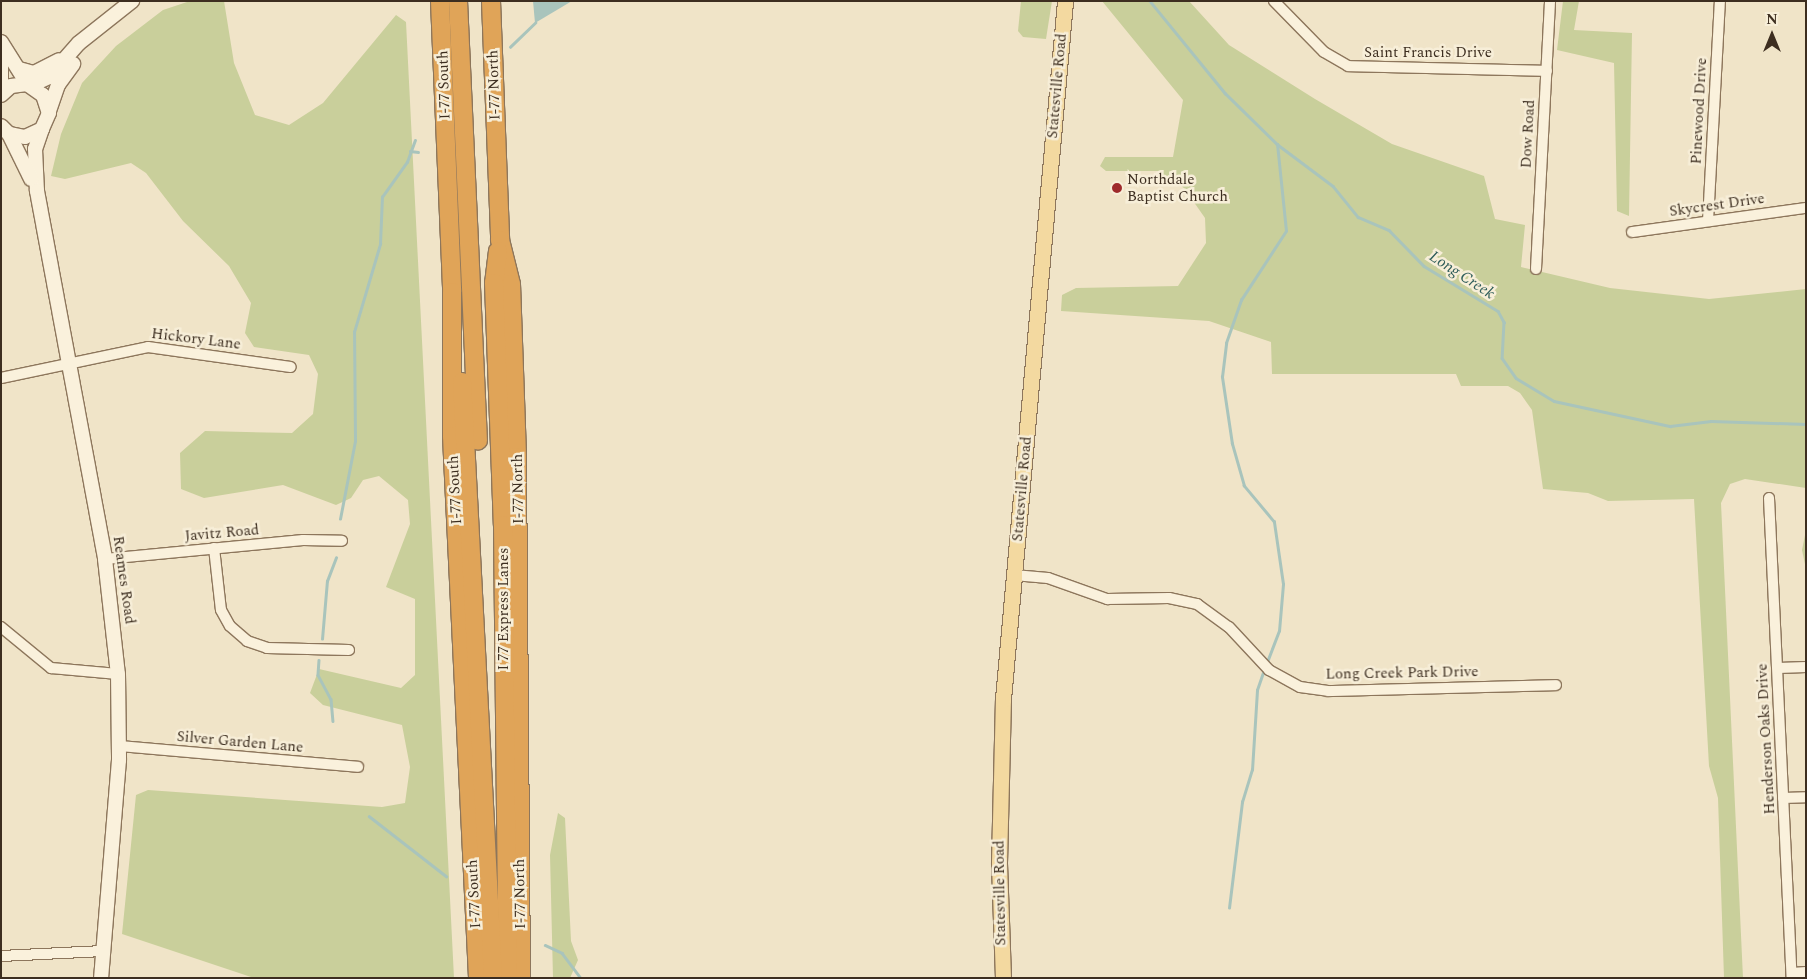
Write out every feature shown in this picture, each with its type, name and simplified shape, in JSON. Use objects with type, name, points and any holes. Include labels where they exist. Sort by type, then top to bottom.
[{"type":"highway","name":"I-77 South","points":[[440,1],[452,292],[452,436],[478,978]]},
{"type":"highway","points":[[458,1],[478,419],[481,590],[476,616]]},
{"type":"highway","points":[[468,1],[497,565],[504,588]]},
{"type":"highway","name":"I-77 North","points":[[491,1],[500,240],[511,284],[517,457],[521,978]]},
{"type":"highway","name":"I 77 Express Lanes","points":[[500,240],[494,283],[504,588],[508,978]]},
{"type":"highway","name":"I 77 Express Lanes","points":[[452,292],[465,412],[493,978]]},
{"type":"main road","points":[[19,70],[40,71],[87,40],[132,1]]},
{"type":"main road","name":"Statesville Road","points":[[1003,978],[999,792],[1014,574],[1065,1]]},
{"type":"main road","name":"Reames Road","points":[[87,40],[58,85],[35,148],[37,191],[106,559],[118,674],[119,746],[101,978]]},
{"type":"main road","points":[[1,42],[30,84],[44,95],[48,113]]},
{"type":"main road","points":[[1,94],[11,86],[30,84],[49,77],[72,51]]},
{"type":"main road","points":[[1,62],[1,94]]},
{"type":"main road","points":[[5,131],[26,137],[42,129]]},
{"type":"main road","name":"Reames Road","points":[[5,131],[37,191]]},
{"type":"street","name":"Saint Francis Drive","points":[[1274,1],[1324,52],[1348,66],[1547,72]]},
{"type":"street","name":"Dow Road","points":[[1536,270],[1550,1]]},
{"type":"street","name":"Pinewood Drive","points":[[1708,222],[1720,1]]},
{"type":"street","name":"Skycrest Drive","points":[[1632,232],[1806,208]]},
{"type":"street","name":"Hickory Lane","points":[[1,378],[148,347],[291,367]]},
{"type":"street","name":"Henderson Oaks Drive","points":[[1769,498],[1792,975]]},
{"type":"street","name":"Javitz Road","points":[[106,559],[214,548],[342,541]]},
{"type":"street","points":[[214,548],[221,610],[230,626],[247,641],[268,648],[349,650]]},
{"type":"street","name":"Long Creek Park Drive","points":[[1014,574],[1048,578],[1107,599],[1169,598],[1197,604],[1229,627],[1268,670],[1300,687],[1328,691],[1556,685]]},
{"type":"street","points":[[1,627],[52,668],[118,674]]},
{"type":"street","points":[[1778,668],[1806,667]]},
{"type":"street","name":"Silver Garden Lane","points":[[119,746],[358,767]]},
{"type":"street","points":[[1783,798],[1806,797]]},
{"type":"street","points":[[1,956],[103,951]]},
{"type":"street","points":[[1792,975],[1806,972]]},
{"type":"green space","points":[[190,1],[224,1],[234,63],[255,115],[289,125],[323,103],[396,15],[406,22],[454,978],[254,978],[122,934],[136,795],[148,790],[382,807],[405,803],[410,767],[402,725],[323,705],[310,693],[319,669],[401,688],[415,675],[415,599],[386,587],[410,524],[408,500],[379,476],[363,480],[351,498],[336,505],[283,485],[204,498],[181,489],[180,453],[205,431],[292,433],[313,414],[318,374],[309,355],[254,347],[245,333],[251,303],[229,266],[183,221],[146,173],[131,163],[65,179],[51,176],[61,134],[82,83],[116,46],[163,10]]},
{"type":"green space","points":[[1021,1],[1052,1],[1046,39],[1023,37],[1018,31]]},
{"type":"green space","points":[[1102,1],[1189,1],[1229,45],[1315,99],[1392,144],[1484,176],[1495,219],[1525,225],[1521,267],[1610,288],[1709,299],[1806,289],[1806,488],[1745,479],[1730,484],[1721,503],[1743,978],[1724,978],[1718,798],[1709,766],[1694,499],[1608,501],[1588,493],[1543,489],[1532,410],[1520,393],[1508,386],[1461,386],[1456,374],[1272,374],[1271,342],[1209,321],[1061,311],[1062,295],[1076,288],[1178,286],[1206,243],[1205,218],[1184,188],[1157,171],[1106,171],[1100,166],[1105,157],[1173,157],[1183,100]]},
{"type":"green space","points":[[1563,1],[1579,1],[1574,30],[1632,33],[1629,216],[1617,211],[1614,63],[1557,50]]},
{"type":"green space","points":[[1806,530],[1806,569],[1802,550]]},
{"type":"green space","points":[[558,813],[565,818],[571,941],[578,960],[570,978],[553,978],[550,855]]},
{"type":"water","points":[[533,1],[572,1],[535,23]]},
{"type":"waterway","name":"Long Creek","points":[[1150,1],[1225,93],[1277,144],[1333,186],[1358,217],[1389,230],[1424,266],[1498,311],[1504,322],[1502,358],[1516,378],[1554,401],[1670,426],[1711,421],[1806,424]]},
{"type":"waterway","points":[[510,47],[535,23]]},
{"type":"waterway","points":[[340,519],[355,441],[354,332],[380,244],[382,197],[407,162],[415,140]]},
{"type":"waterway","points":[[1267,662],[1279,631],[1283,584],[1274,522],[1244,486],[1232,444],[1222,377],[1226,343],[1241,300],[1286,231],[1277,144]]},
{"type":"waterway","points":[[410,151],[418,152]]},
{"type":"waterway","points":[[322,639],[327,581],[336,558]]},
{"type":"waterway","points":[[319,660],[318,675],[331,699],[333,721]]},
{"type":"waterway","points":[[1229,908],[1242,802],[1252,770],[1257,690],[1264,670]]},
{"type":"waterway","points":[[369,816],[446,876]]},
{"type":"waterway","points":[[545,945],[562,953],[581,978]]},
{"type":"place","name":"Northdale Baptist Church","points":[[1117,188]]}]
